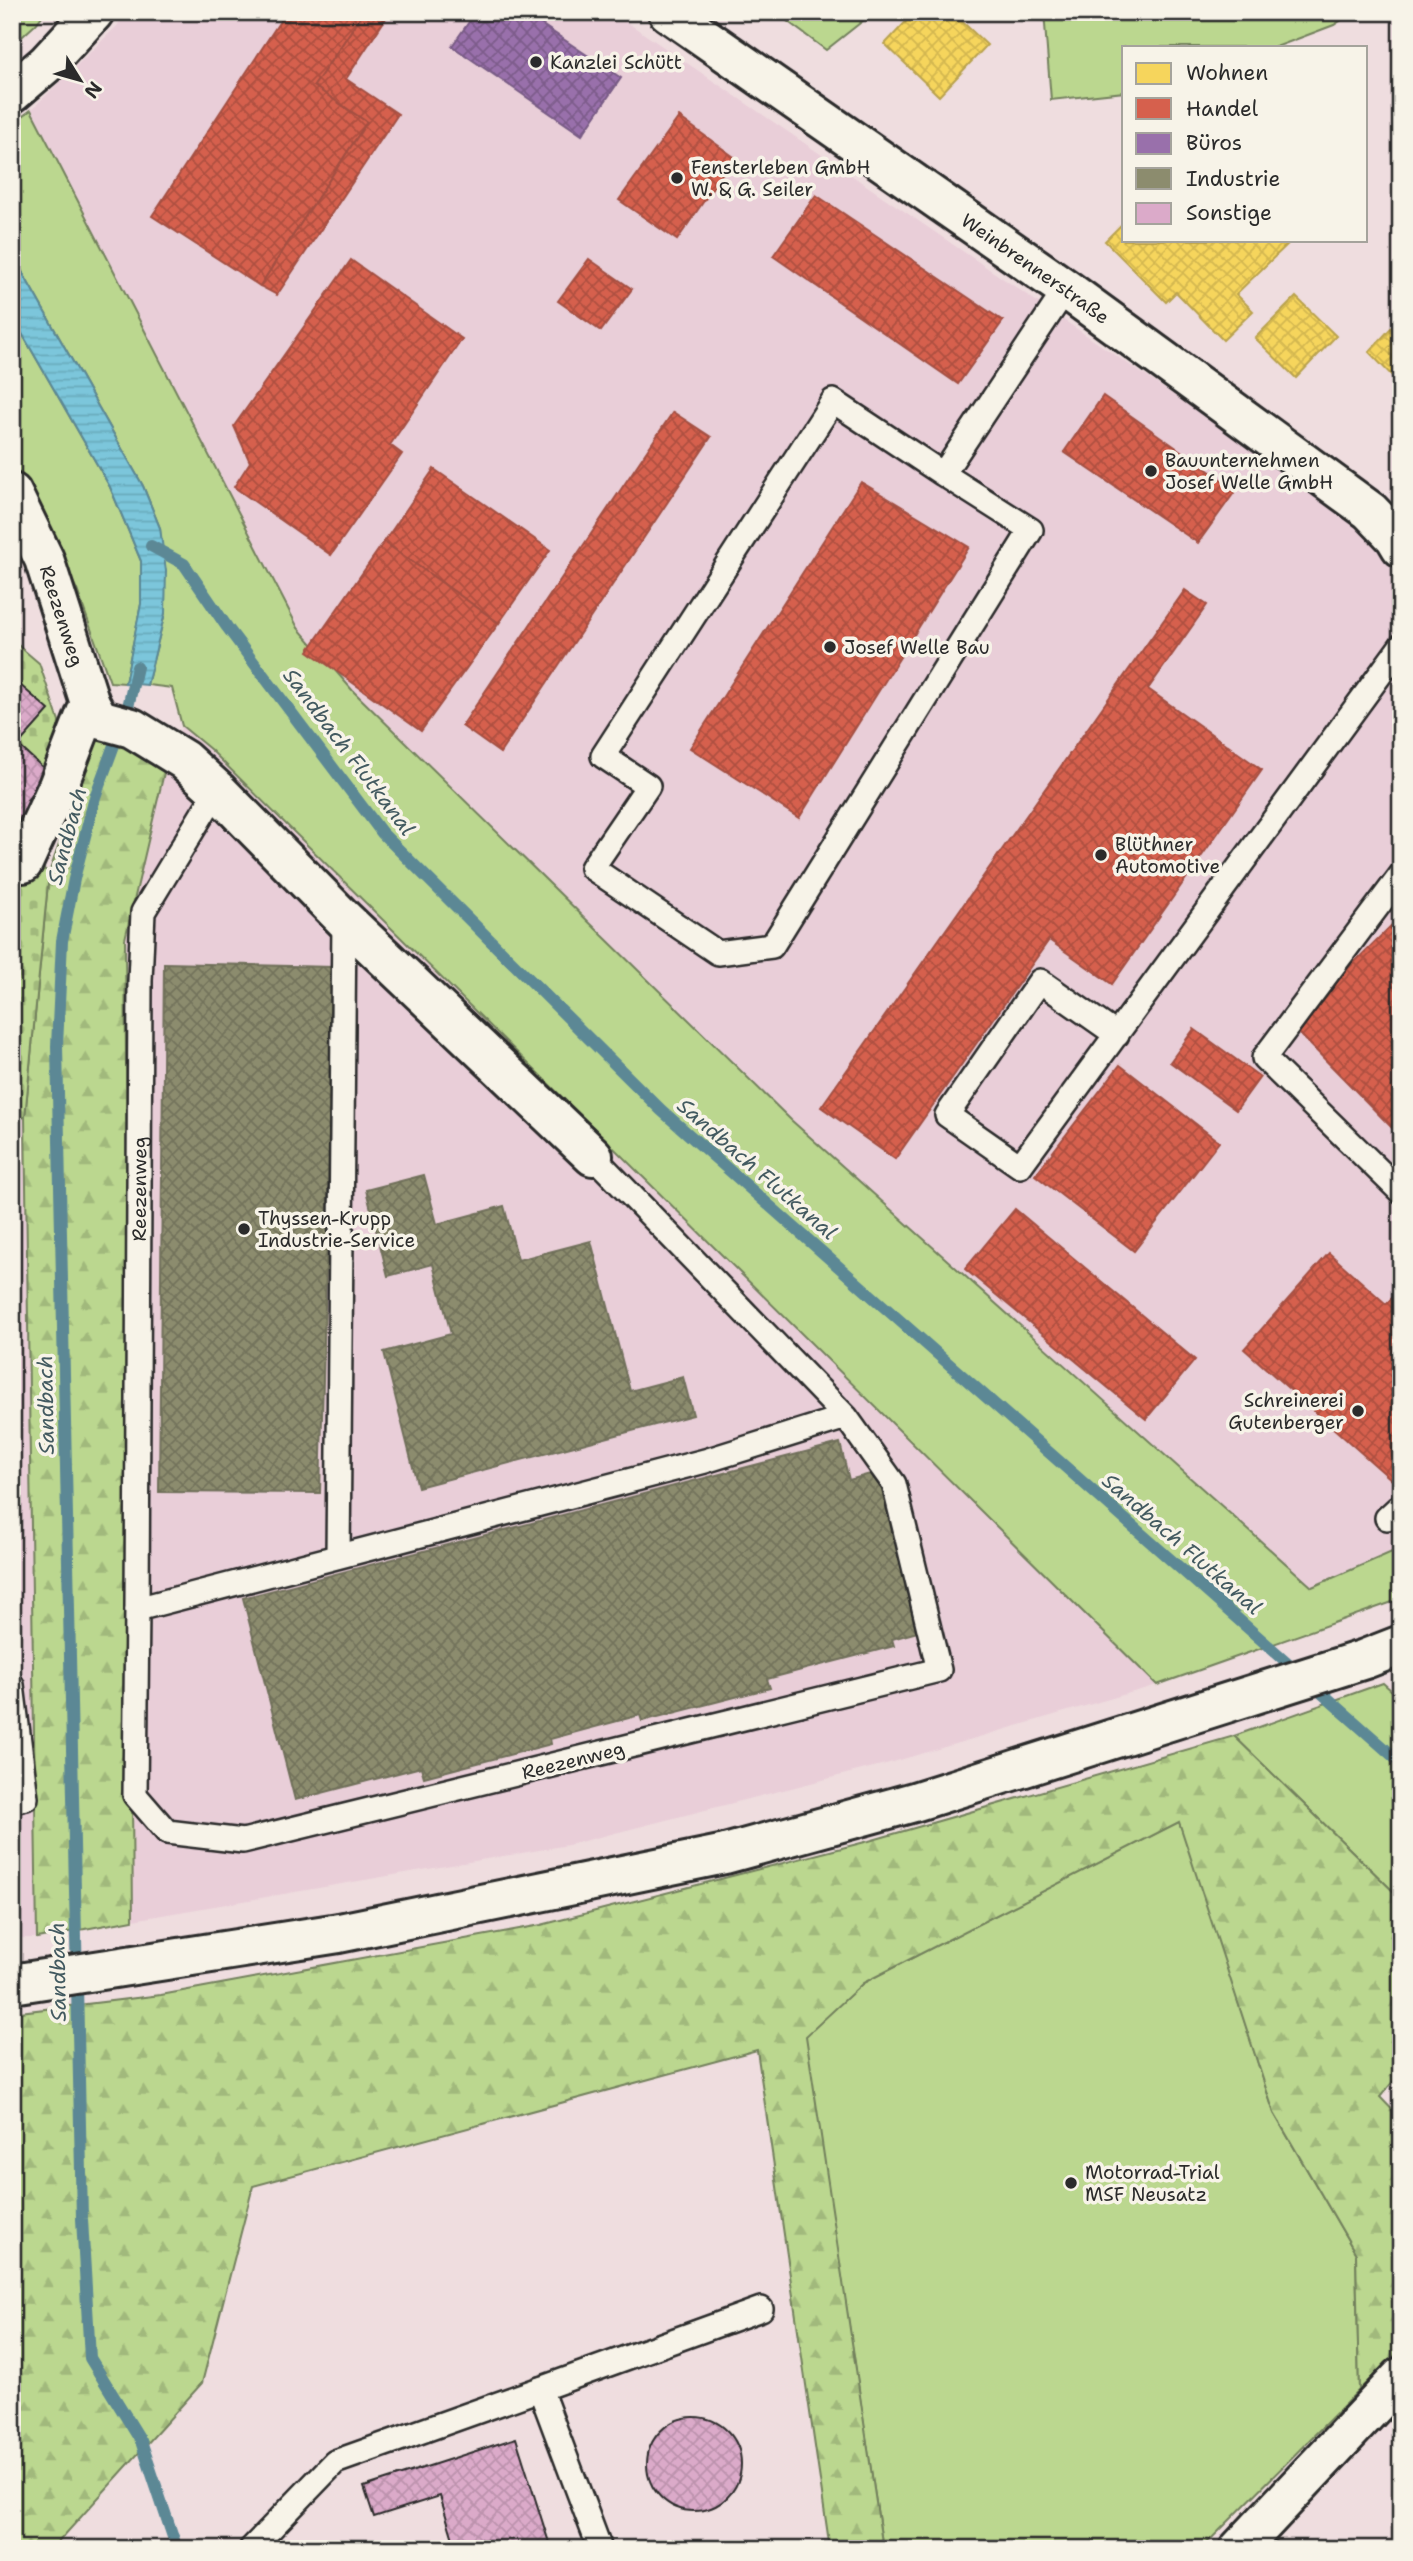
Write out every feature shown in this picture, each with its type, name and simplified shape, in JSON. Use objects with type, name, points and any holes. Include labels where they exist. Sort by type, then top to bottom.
[{"type":"street","points":[[12,93],[47,63],[94,12]]},
{"type":"street","name":"Weinbrennerstraße","points":[[668,12],[1066,289],[1370,511],[1399,538]]},
{"type":"street","name":"Reezenweg","points":[[12,493],[44,559],[107,717],[184,760],[344,919],[593,1156]]},
{"type":"street","points":[[12,854],[23,863],[58,786],[107,717]]},
{"type":"street","points":[[15,1984],[339,1933],[724,1854],[914,1801],[1401,1645]]},
{"type":"street","points":[[1239,2549],[1401,2377]]},
{"type":"lane","points":[[943,474],[1066,289]]},
{"type":"lane","points":[[833,401],[943,474],[1031,530],[772,946],[718,953],[592,868],[648,786],[603,756],[833,401]]},
{"type":"lane","points":[[1117,1035],[1041,981],[947,1115],[1020,1166],[1117,1035],[1401,646]]},
{"type":"lane","name":"Reezenweg","points":[[217,790],[144,912],[140,995],[135,1795],[167,1832],[243,1841],[939,1670],[894,1484],[846,1417],[593,1156]]},
{"type":"lane","points":[[1401,875],[1264,1058],[1401,1192]]},
{"type":"lane","points":[[338,1556],[344,919]]},
{"type":"lane","points":[[137,1609],[705,1461],[846,1417]]},
{"type":"lane","points":[[12,1685],[26,1797],[12,1801]]},
{"type":"lane","points":[[251,2549],[335,2462],[761,2309]]},
{"type":"lane","points":[[540,2389],[600,2549]]},
{"type":"shaded area","points":[[126,12],[612,12],[1401,550],[1401,1548],[1312,1587],[791,1120],[353,691],[298,628],[31,110],[117,26]]},
{"type":"shaded area","points":[[182,726],[211,750],[1157,1685],[893,1762],[568,1845],[133,1920],[125,939],[167,760]]},
{"type":"shaded area","points":[[25,1117],[37,1938],[12,1938],[12,1120]]},
{"type":"green space","points":[[12,12],[45,12],[12,46]]},
{"type":"green space","points":[[775,12],[874,12],[826,50]]},
{"type":"green space","points":[[1044,12],[1353,12],[1334,25],[1279,46],[1122,46],[1122,92],[1051,100]]},
{"type":"green space","points":[[31,110],[298,628],[353,691],[791,1120],[1312,1587],[1401,1548],[1401,1599],[1157,1685],[211,750],[182,726],[172,688],[147,685],[165,613],[160,528],[143,486],[12,254],[12,124]]},
{"type":"green space","points":[[12,316],[110,487],[141,561],[141,604],[125,683],[110,682],[77,590],[12,460]]},
{"type":"green space","points":[[12,640],[39,663],[59,721],[53,786],[12,841]]},
{"type":"green space","points":[[98,733],[167,760],[125,939],[133,1920],[37,1938],[25,1117],[49,873]]},
{"type":"green space","points":[[12,844],[49,873],[25,1117],[12,1120]]},
{"type":"green space","points":[[1383,1683],[1401,1699],[1401,1899],[1234,1736]]},
{"type":"green space","points":[[1234,1736],[1401,1899],[1401,2072],[1380,2097],[1401,2119],[1401,2349],[1359,2390],[1356,2254],[1274,2113],[1179,1822],[863,1983],[806,2036],[883,2549],[830,2549],[757,2050],[253,2186],[202,2383],[52,2549],[12,2549],[12,2013],[161,1995],[541,1925],[869,1841]]},
{"type":"green space","name":"Motorrad-Trial MSF Neusatz","points":[[1180,1821],[1274,2113],[1356,2254],[1359,2390],[1201,2549],[883,2549],[805,2036],[863,1983]]},
{"type":"water","points":[[12,254],[143,486],[160,528],[166,571],[165,613],[147,685],[125,683],[141,604],[141,561],[110,487],[12,316]]},
{"type":"building: Wohnen","points":[[915,12],[952,12],[987,45],[939,96],[885,44]]},
{"type":"building: Wohnen","points":[[1122,224],[1122,242],[1290,242],[1236,294],[1253,311],[1223,340],[1176,292],[1166,302],[1105,241]]},
{"type":"building: Wohnen","points":[[1296,297],[1336,336],[1296,378],[1255,338]]},
{"type":"building: Wohnen","points":[[1401,317],[1401,385],[1369,352]]},
{"type":"building: Handel","points":[[286,12],[364,12],[314,86],[367,122],[260,286],[152,216]]},
{"type":"building: Handel","points":[[364,12],[390,12],[346,79],[398,114],[277,295],[260,286],[367,122],[314,86]]},
{"type":"building: Handel","name":"Fensterleben GmbH W. & G. Seiler","points":[[679,117],[734,157],[677,240],[619,200]]},
{"type":"building: Handel","points":[[816,195],[1003,321],[958,384],[773,256]]},
{"type":"building: Handel","points":[[589,259],[632,289],[601,331],[558,301]]},
{"type":"building: Handel","points":[[351,260],[462,339],[390,445],[402,454],[331,555],[234,487],[250,462],[234,426]]},
{"type":"building: Handel","name":"Bauunternehmen Josef Welle GmbH","points":[[1103,396],[1236,490],[1198,543],[1064,452]]},
{"type":"building: Handel","points":[[673,412],[711,437],[500,753],[462,726]]},
{"type":"building: Handel","points":[[434,469],[550,550],[499,623],[384,542]]},
{"type":"building: Handel","name":"Josef Welle Bau","points":[[861,482],[969,547],[799,818],[690,748]]},
{"type":"building: Handel","points":[[384,542],[499,623],[421,731],[308,651]]},
{"type":"building: Handel","name":"Blüthner Automotive","points":[[1185,590],[1207,605],[1148,689],[1262,770],[1112,984],[1049,940],[895,1159],[821,1107]]},
{"type":"building: Handel","points":[[1401,916],[1401,1137],[1291,1025]]},
{"type":"building: Handel","points":[[1194,1029],[1260,1077],[1236,1110],[1170,1062]]},
{"type":"building: Handel","points":[[1120,1065],[1219,1142],[1134,1251],[1035,1175]]},
{"type":"building: Handel","points":[[1015,1209],[1195,1360],[1146,1419],[965,1269]]},
{"type":"building: Handel","name":"Schreinerei Gutenberger","points":[[1329,1253],[1386,1304],[1401,1289],[1401,1474],[1393,1481],[1244,1349]]},
{"type":"building: Büros","name":"Kanzlei Schütt","points":[[476,12],[523,12],[621,78],[582,135],[452,46]]},
{"type":"building: Industrie","name":"Thyssen-Krupp Industrie-Service","points":[[164,963],[334,967],[320,1493],[159,1492]]},
{"type":"building: Industrie","points":[[424,1175],[437,1224],[504,1206],[518,1260],[591,1241],[630,1391],[683,1377],[693,1415],[418,1487],[384,1352],[451,1334],[433,1264],[388,1276],[366,1190]]},
{"type":"building: Industrie","points":[[840,1443],[849,1480],[881,1471],[921,1631],[892,1639],[894,1646],[767,1679],[770,1688],[642,1721],[640,1715],[550,1739],[551,1744],[424,1777],[421,1767],[295,1800],[243,1598]]},
{"type":"building: Sonstige","points":[[12,678],[49,710],[18,745],[50,774],[27,800],[34,805],[12,830]]},
{"type":"building: Sonstige","points":[[694,2417],[712,2420],[727,2431],[738,2446],[741,2464],[738,2482],[727,2497],[712,2508],[694,2511],[676,2508],[661,2497],[650,2482],[647,2464],[650,2446],[661,2431],[676,2420]]},
{"type":"building: Sonstige","points":[[516,2438],[551,2549],[456,2549],[440,2496],[374,2517],[364,2487]]},
{"type":"waterway","name":"Sandbach Flutkanal","points":[[151,546],[184,564],[227,627],[382,833],[661,1110],[1401,1763]]},
{"type":"waterway","name":"Sandbach","points":[[137,667],[128,707],[95,797],[74,879],[62,941],[57,1046],[82,2219],[90,2358],[141,2441],[177,2549]]},
{"type":"place","name":"Kanzlei Schütt","points":[[536,62]]},
{"type":"place","name":"Fensterleben GmbH W. & G. Seiler","points":[[677,178]]},
{"type":"place","name":"Bauunternehmen Josef Welle GmbH","points":[[1151,471]]},
{"type":"place","name":"Josef Welle Bau","points":[[830,647]]},
{"type":"place","name":"Blüthner Automotive","points":[[1101,855]]},
{"type":"place","name":"Thyssen-Krupp Industrie-Service","points":[[244,1229]]},
{"type":"place","name":"Schreinerei Gutenberger","points":[[1358,1411]]},
{"type":"place","name":"Motorrad-Trial MSF Neusatz","points":[[1071,2183]]}]
